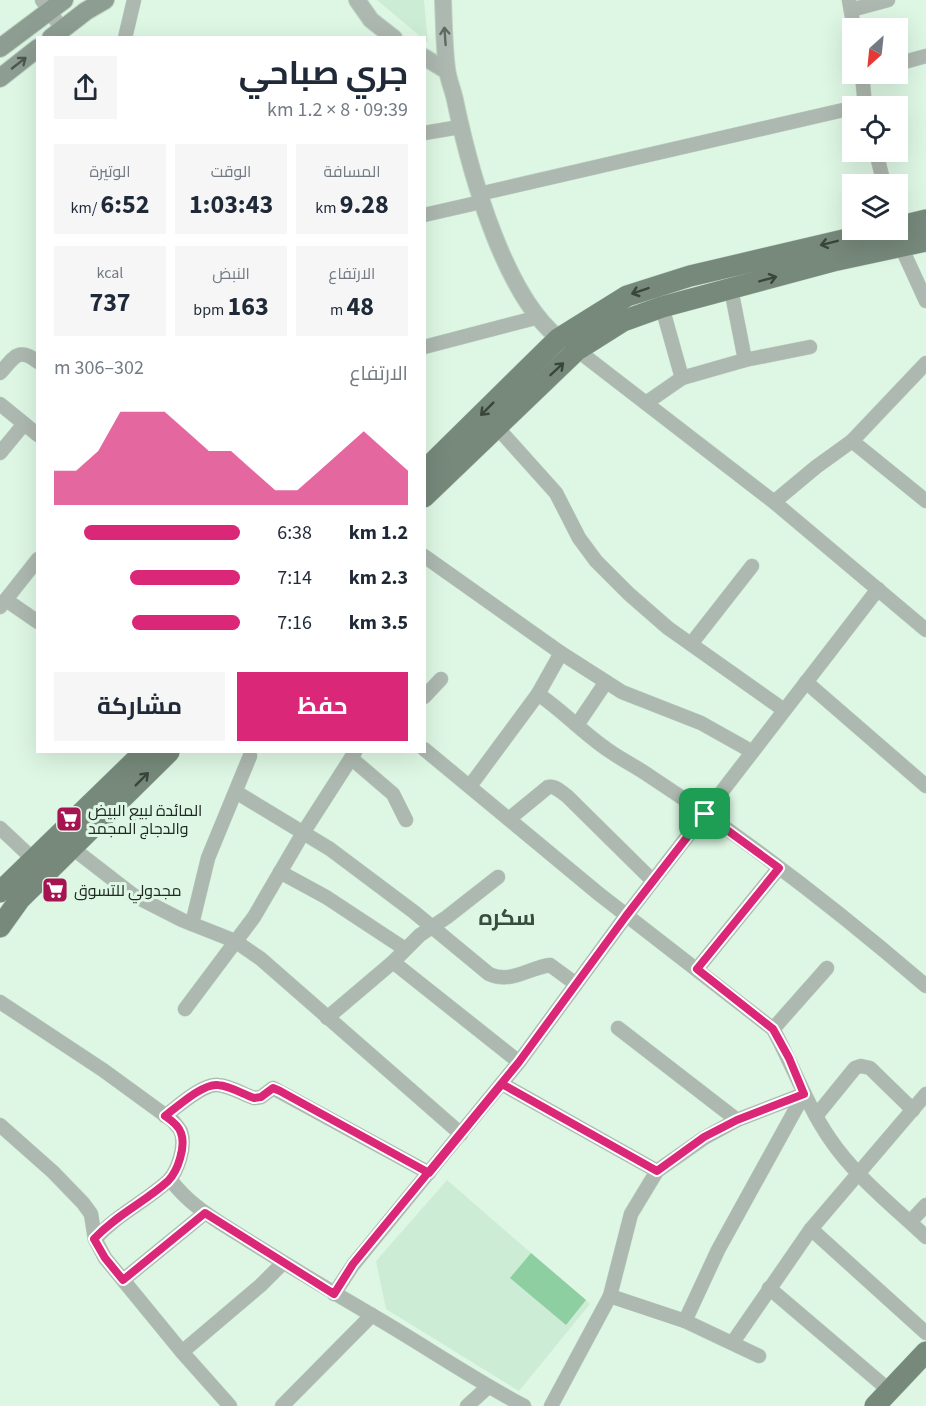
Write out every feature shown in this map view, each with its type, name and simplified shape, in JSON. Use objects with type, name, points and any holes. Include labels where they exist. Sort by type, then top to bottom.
[{"type":"main road","points":[[56,33],[86,10],[105,0]]},
{"type":"main road","points":[[0,48],[51,3]]},
{"type":"main road","points":[[0,78],[36,50]]},
{"type":"main road","points":[[908,229],[926,220]]},
{"type":"main road","points":[[908,237],[926,241]]},
{"type":"main road","points":[[426,469],[558,339],[627,296],[690,276],[843,240]]},
{"type":"main road","points":[[426,495],[577,350],[622,321],[662,307],[833,261],[883,240]]},
{"type":"main road","points":[[0,892],[143,753]]},
{"type":"main road","points":[[0,927],[20,899],[168,753]]},
{"type":"main road","points":[[890,1398],[926,1352]]},
{"type":"main road","points":[[875,1406],[890,1398],[926,1368]]},
{"type":"street","points":[[125,36],[134,0]]},
{"type":"street","points":[[357,0],[371,20],[389,36]]},
{"type":"street","points":[[442,0],[447,71],[480,198],[518,286],[539,318],[558,339],[577,350],[774,502],[926,630]]},
{"type":"street","points":[[850,5],[888,0]]},
{"type":"street","points":[[51,3],[56,33]]},
{"type":"street","points":[[908,61],[926,56]]},
{"type":"street","points":[[426,58],[447,71]]},
{"type":"street","points":[[426,214],[480,198],[842,112]]},
{"type":"street","points":[[426,134],[460,127]]},
{"type":"street","points":[[900,240],[926,301]]},
{"type":"street","points":[[731,289],[745,360]]},
{"type":"street","points":[[662,307],[682,378]]},
{"type":"street","points":[[426,346],[539,318]]},
{"type":"street","points":[[646,403],[682,378],[745,360],[810,347]]},
{"type":"street","points":[[0,373],[16,355],[22,353],[36,360]]},
{"type":"street","points":[[774,502],[852,441],[926,363]]},
{"type":"street","points":[[0,404],[36,433]]},
{"type":"street","points":[[0,453],[24,424]]},
{"type":"street","points":[[496,426],[556,493],[569,522],[596,561],[629,594],[668,628],[784,710]]},
{"type":"street","points":[[852,441],[926,501]]},
{"type":"street","points":[[426,557],[561,653],[622,692],[701,723],[751,751]]},
{"type":"street","points":[[36,562],[3,603],[36,621]]},
{"type":"street","points":[[691,644],[752,566]]},
{"type":"street","points":[[334,1294],[353,1264],[519,1062],[653,880],[878,589]]},
{"type":"street","points":[[470,786],[538,694],[561,653]]},
{"type":"street","points":[[426,695],[441,678]]},
{"type":"street","points":[[577,725],[606,682]]},
{"type":"street","points":[[806,682],[926,786]]},
{"type":"street","points":[[538,694],[556,706],[609,751],[705,814],[779,868],[867,935],[926,986]]},
{"type":"street","points":[[426,751],[626,916],[773,1029],[789,1058],[804,1094],[831,1140],[858,1173],[926,1237]]},
{"type":"street","points":[[185,1009],[254,917],[303,833],[353,755],[393,794],[406,820]]},
{"type":"street","points":[[192,924],[208,858],[250,756]]},
{"type":"street","points":[[509,819],[551,786],[567,796],[653,880]]},
{"type":"street","points":[[236,792],[330,849],[489,974],[498,978],[510,977],[550,964],[576,984]]},
{"type":"street","points":[[0,828],[33,859]]},
{"type":"street","points":[[71,847],[133,895],[192,924],[236,941],[261,959],[460,1134]]},
{"type":"street","points":[[697,969],[779,868]]},
{"type":"street","points":[[280,872],[326,897],[405,949]]},
{"type":"street","points":[[327,1018],[431,927],[498,877]]},
{"type":"street","points":[[393,962],[519,1062]]},
{"type":"street","points":[[773,1029],[827,968]]},
{"type":"street","points":[[0,1002],[103,1070],[165,1116],[181,1132],[183,1147],[177,1167],[170,1179],[105,1226],[94,1239]]},
{"type":"street","points":[[618,1028],[737,1120]]},
{"type":"street","points":[[816,1116],[855,1068],[861,1066],[870,1068],[913,1110]]},
{"type":"street","points":[[502,1084],[657,1171]]},
{"type":"street","points":[[165,1116],[211,1085],[219,1085],[254,1098],[261,1097],[273,1088],[429,1173]]},
{"type":"street","points":[[551,1406],[610,1296],[631,1214],[657,1171],[704,1137],[737,1120],[804,1094]]},
{"type":"street","points":[[685,1321],[718,1250],[804,1094]]},
{"type":"street","points":[[732,1342],[811,1229],[926,1094]]},
{"type":"street","points":[[0,1125],[53,1172],[83,1203],[91,1214],[94,1239],[105,1258],[182,1352],[230,1406]]},
{"type":"street","points":[[170,1179],[177,1190],[205,1213],[334,1294],[488,1387],[524,1406]]},
{"type":"street","points":[[910,1222],[926,1205]]},
{"type":"street","points":[[123,1280],[205,1213]]},
{"type":"street","points":[[811,1229],[926,1333]]},
{"type":"street","points":[[182,1352],[261,1285],[283,1263]]},
{"type":"street","points":[[769,1288],[890,1398]]},
{"type":"street","points":[[610,1296],[685,1321],[759,1356]]},
{"type":"street","points":[[282,1406],[372,1315]]},
{"type":"street","points":[[467,1406],[488,1387]]},
{"type":"shaded area","points":[[377,0],[424,0],[428,43],[426,36],[420,36]]},
{"type":"shaded area","points":[[447,1180],[590,1304],[519,1391],[386,1309],[376,1261]]},
{"type":"green space","points":[[531,1253],[586,1300],[566,1325],[510,1278]]},
{"type":"place","name":"المائدة لبيع البيض والدجاج المجمد","points":[[69,819]]},
{"type":"place","name":"مجدولي للتسوق","points":[[55,890]]},
{"type":"district","name":"سكره","points":[[507,917]]},
{"type":"route","points":[[705,814],[626,916],[519,1062],[429,1173],[401,1204],[353,1264],[334,1294],[205,1213],[123,1280],[105,1258],[94,1239],[105,1226],[170,1179],[177,1167],[183,1147],[181,1132],[165,1116],[211,1085],[219,1085],[254,1098],[261,1097],[273,1088],[429,1173],[502,1084],[657,1171],[704,1137],[737,1120],[804,1094],[789,1058],[773,1029],[697,969],[779,868],[705,814]]}]
